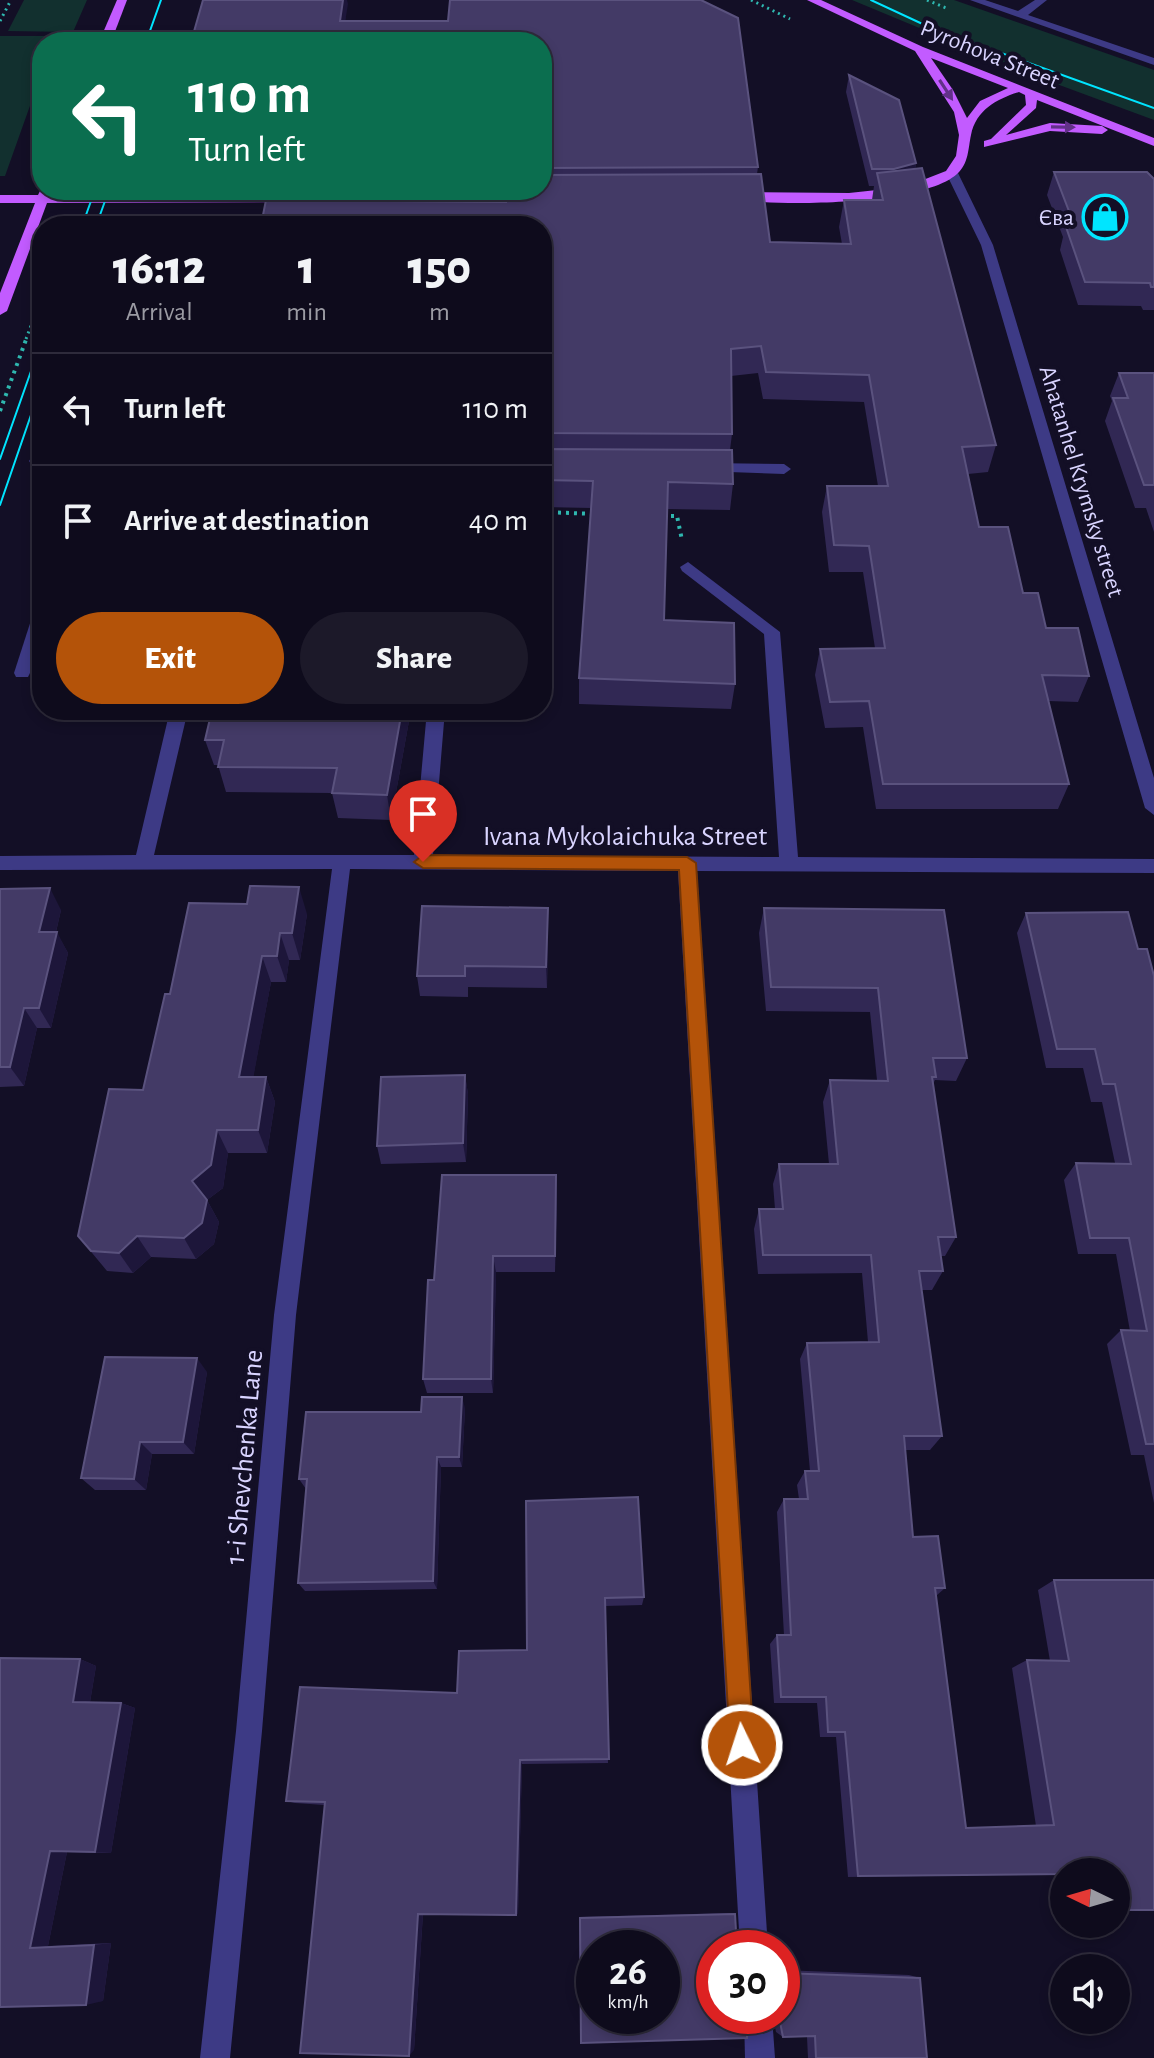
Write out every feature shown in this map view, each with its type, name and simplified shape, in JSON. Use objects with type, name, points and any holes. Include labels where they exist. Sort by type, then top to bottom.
[{"type":"main road","points":[[109,32],[122,0]]},
{"type":"main road","name":"Pyrohova Street","points":[[812,0],[919,49],[1154,142]]},
{"type":"main road","points":[[919,49],[956,104],[965,134]]},
{"type":"main road","points":[[962,159],[965,134],[976,110],[984,102],[1018,89]]},
{"type":"main road","points":[[723,196],[891,193],[924,186],[952,173],[962,159],[988,144],[1032,106],[1031,94]]},
{"type":"main road","points":[[988,144],[1050,127],[1109,130],[1140,137]]},
{"type":"main road","points":[[0,199],[32,196]]},
{"type":"main road","points":[[0,311],[32,227]]},
{"type":"street","name":"Pyrohova Street","points":[[975,0],[991,2],[1019,16],[1151,58]]},
{"type":"street","points":[[1019,16],[1042,0]]},
{"type":"street","name":"Ahatanhel Krymsky street","points":[[952,173],[987,245],[1154,808]]},
{"type":"street","points":[[693,468],[784,469]]},
{"type":"street","points":[[688,567],[772,632],[789,863]]},
{"type":"street","points":[[22,673],[32,642]]},
{"type":"street","points":[[143,863],[177,720]]},
{"type":"street","points":[[423,862],[435,720]]},
{"type":"street","name":"1-i Shevchenka Lane","points":[[215,2058],[249,1731],[285,1315],[342,862]]},
{"type":"street","name":"Ivana Mykolaichuka Street","points":[[0,863],[1154,866]]},
{"type":"street","points":[[687,863],[753,1930]]},
{"type":"street","points":[[759,2034],[760,2058]]},
{"type":"path","points":[[0,21],[11,0]]},
{"type":"path","points":[[0,411],[32,324]]},
{"type":"path","points":[[552,512],[602,514]]},
{"type":"path","points":[[662,516],[677,516],[688,567]]},
{"type":"green space","points":[[24,0],[87,0],[73,32],[8,31]]},
{"type":"green space","points":[[852,0],[954,0],[1154,70],[1154,120],[1035,76]]},
{"type":"green space","points":[[0,36],[32,36],[32,100],[5,176],[0,176]]},
{"type":"building","points":[[203,0],[343,0],[340,21],[448,21],[450,0],[701,0],[738,18],[758,167],[552,168],[552,32],[194,32]]},
{"type":"building","points":[[849,75],[899,100],[916,163],[894,169],[872,169]]},
{"type":"building","points":[[922,168],[996,445],[962,447],[979,527],[1008,527],[1023,593],[1038,593],[1046,628],[1078,628],[1089,676],[1042,675],[1069,784],[883,784],[869,701],[830,702],[820,649],[885,648],[869,546],[834,545],[827,486],[888,486],[869,375],[766,372],[761,346],[731,349],[732,434],[552,433],[552,216],[263,216],[266,200],[552,200],[552,175],[761,174],[770,242],[851,244],[844,200],[883,200],[877,173]]},
{"type":"building","points":[[1054,172],[1147,172],[1154,179],[1154,287],[1150,283],[1085,282],[1066,227],[1075,227]]},
{"type":"building","points":[[1119,373],[1154,373],[1154,485],[1144,485],[1113,398],[1128,398]]},
{"type":"building","points":[[552,449],[732,450],[733,484],[668,482],[664,620],[734,623],[735,684],[579,678],[593,481],[552,480]]},
{"type":"building","points":[[210,720],[400,720],[387,795],[332,793],[337,768],[218,767],[224,740],[205,740]]},
{"type":"building","points":[[250,886],[299,887],[292,933],[280,933],[277,956],[262,956],[239,1077],[266,1077],[258,1130],[217,1130],[211,1165],[192,1181],[207,1200],[202,1223],[184,1238],[137,1236],[119,1253],[91,1251],[78,1236],[109,1089],[143,1090],[165,994],[170,994],[189,903],[247,904]]},
{"type":"building","points":[[50,888],[39,932],[57,932],[39,1008],[24,1008],[10,1067],[0,1067],[0,889]]},
{"type":"building","points":[[422,906],[548,908],[546,967],[465,966],[465,976],[417,976]]},
{"type":"building","points":[[764,908],[944,910],[967,1058],[933,1058],[936,1077],[932,1077],[956,1237],[938,1237],[943,1271],[919,1271],[942,1436],[904,1436],[913,1537],[938,1536],[945,1588],[935,1588],[966,1828],[1054,1825],[1027,1660],[1069,1661],[1054,1580],[1154,1580],[1154,1910],[1130,1910],[1130,1858],[1050,1858],[1050,1874],[858,1876],[845,1732],[828,1732],[826,1697],[781,1697],[777,1635],[791,1635],[784,1499],[808,1499],[805,1471],[819,1471],[807,1343],[879,1342],[871,1255],[763,1255],[759,1209],[783,1209],[779,1164],[838,1164],[830,1080],[888,1081],[878,988],[771,987]]},
{"type":"building","points":[[1128,912],[1138,949],[1147,949],[1154,976],[1154,1444],[1146,1444],[1121,1330],[1147,1331],[1129,1238],[1090,1238],[1076,1163],[1131,1164],[1115,1084],[1103,1084],[1095,1049],[1057,1049],[1026,913]]},
{"type":"building","points":[[465,1075],[463,1143],[377,1146],[381,1077]]},
{"type":"building","points":[[442,1175],[556,1175],[555,1256],[493,1256],[491,1379],[423,1379],[428,1280],[434,1280]]},
{"type":"building","points":[[105,1357],[197,1358],[183,1442],[140,1442],[134,1479],[81,1478]]},
{"type":"building","points":[[422,1397],[462,1397],[459,1457],[437,1457],[433,1581],[298,1583],[307,1479],[299,1479],[306,1412],[421,1412]]},
{"type":"building","points":[[638,1497],[644,1597],[605,1598],[609,1759],[520,1760],[516,1915],[418,1914],[409,2056],[300,2053],[325,1802],[286,1801],[300,1687],[457,1693],[459,1651],[527,1650],[526,1501]]},
{"type":"building","points":[[0,1658],[80,1659],[73,1702],[121,1703],[95,1852],[50,1851],[30,1948],[94,1945],[86,2005],[0,2007]]},
{"type":"building","points":[[735,1914],[736,1930],[696,1930],[696,2034],[747,2034],[747,2038],[581,2043],[581,2034],[680,2034],[680,1930],[580,1930],[580,1918]]},
{"type":"building","points":[[800,1974],[920,1978],[927,2058],[816,2058],[815,2036],[783,2037],[782,2034],[800,2034]]},
{"type":"tram line","points":[[150,32],[161,0]]},
{"type":"tram line","points":[[871,0],[929,27],[1154,108]]},
{"type":"tram line","points":[[86,216],[91,200]]},
{"type":"tram line","points":[[100,216],[105,200]]},
{"type":"tram line","points":[[0,459],[32,368]]},
{"type":"tram line","points":[[0,505],[32,412]]},
{"type":"place","name":"Єва","points":[[1105,217]]},
{"type":"route","points":[[423,862],[687,863],[742,1745]]}]
